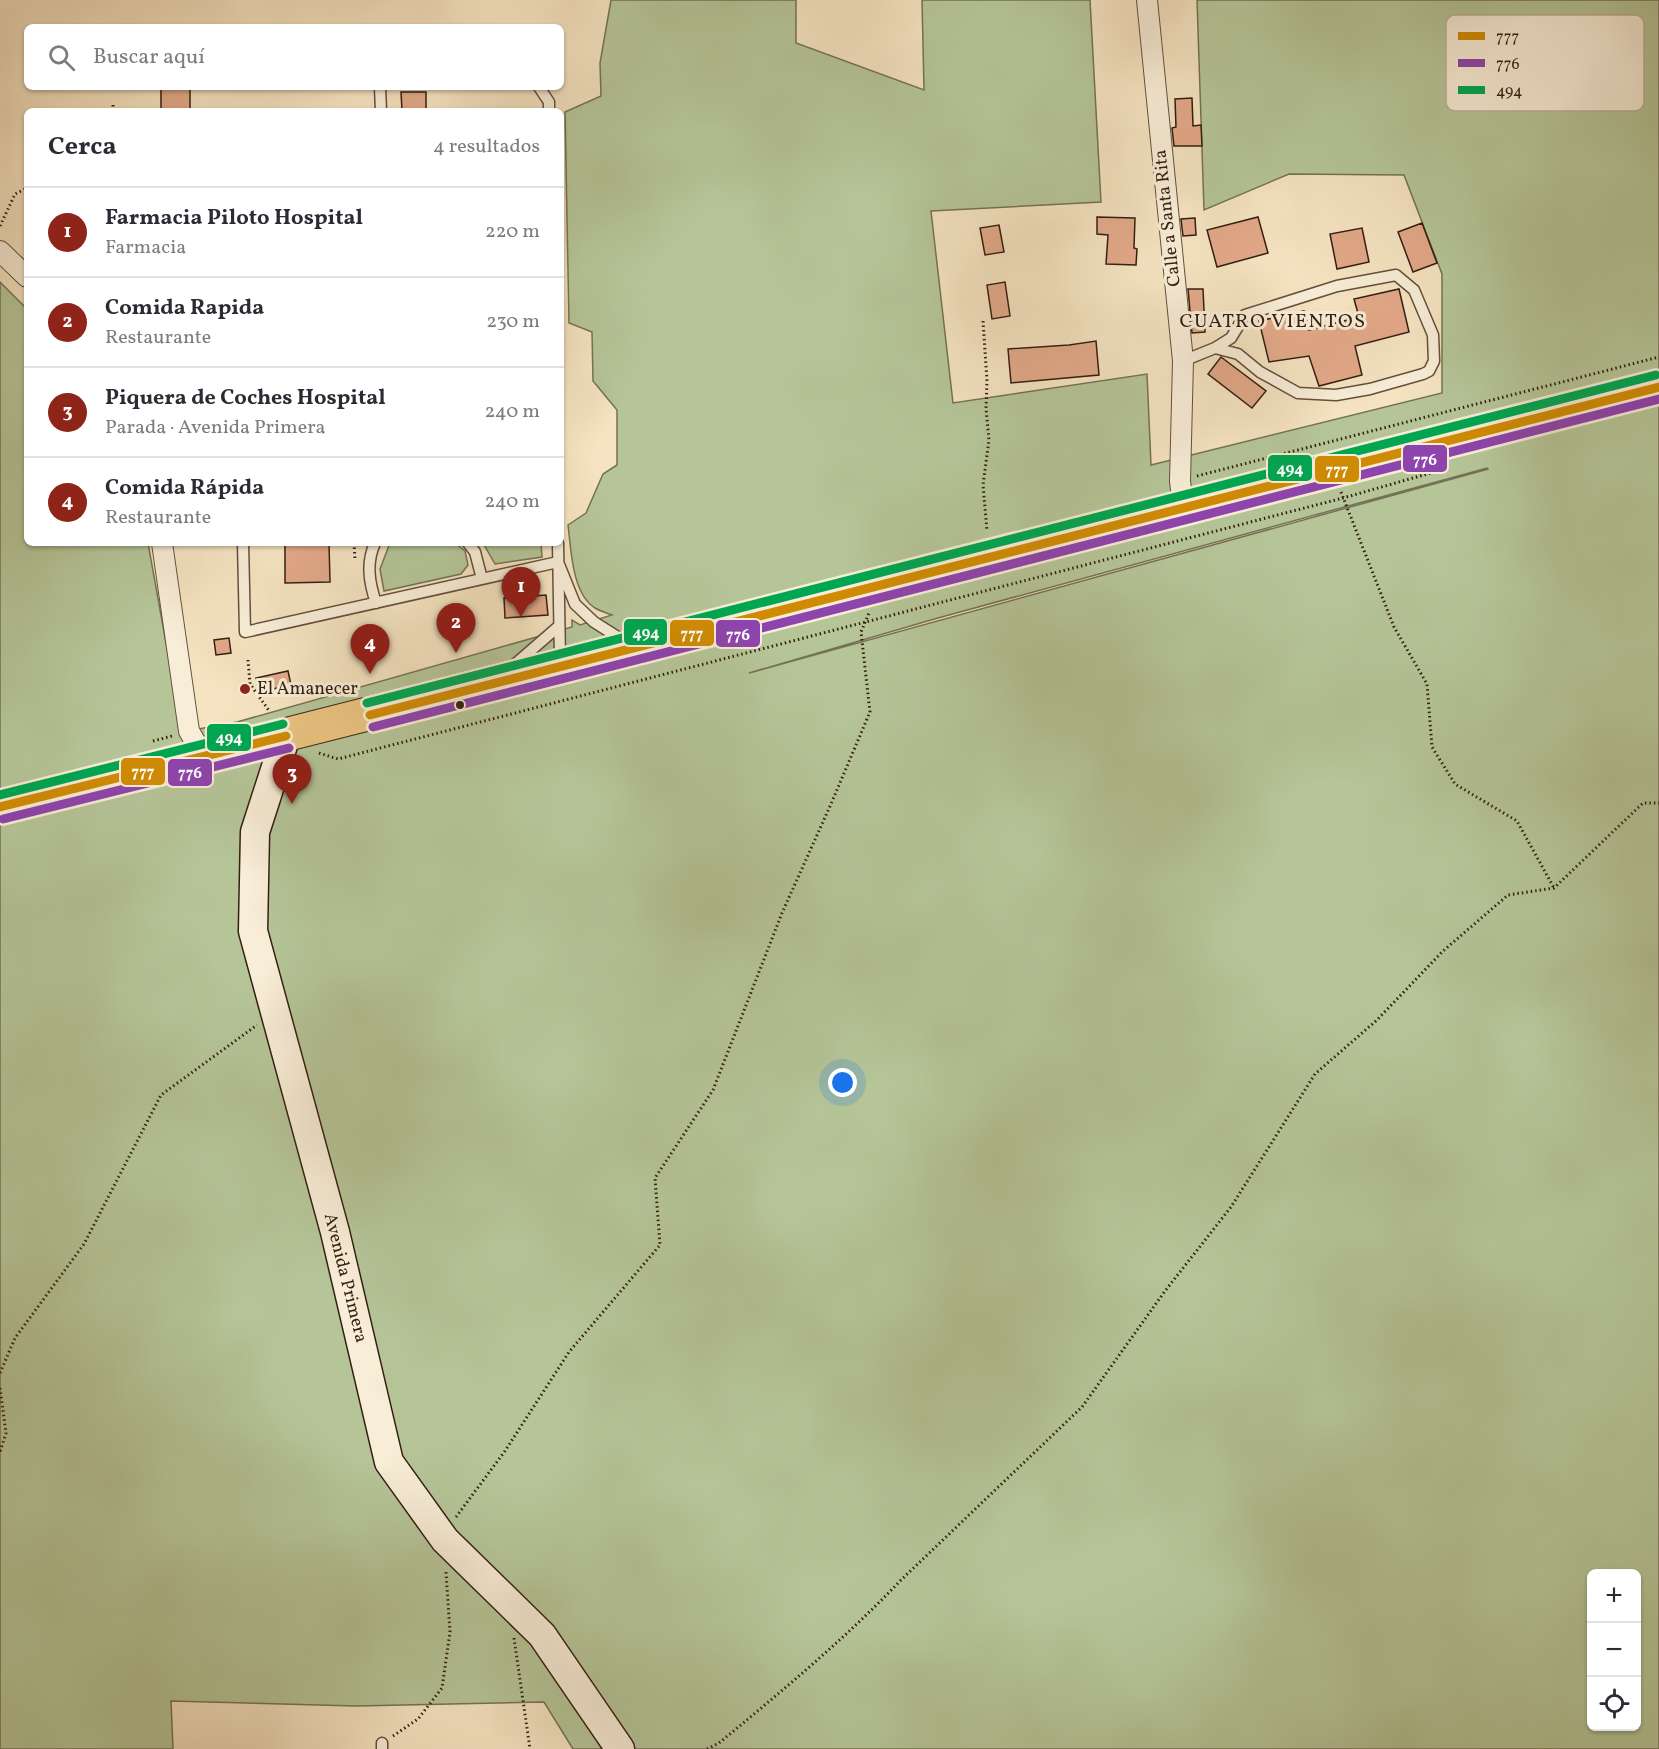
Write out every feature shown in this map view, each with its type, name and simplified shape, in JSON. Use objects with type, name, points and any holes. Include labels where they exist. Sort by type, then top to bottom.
[{"type":"highway","points":[[0,807],[218,752],[295,742],[492,684],[994,556],[1182,494],[1338,484],[1659,387]]},
{"type":"main road","name":"Avenida Primera","points":[[295,742],[255,832],[253,931],[335,1232],[389,1462],[450,1528],[508,1602],[542,1635],[620,1749]]},
{"type":"street","name":"Calle a Santa Rita","points":[[1147,0],[1183,362],[1182,494]]},
{"type":"street","points":[[0,251],[24,274]]},
{"type":"street","points":[[162,546],[189,731],[198,745],[218,752]]},
{"type":"lane","points":[[380,90],[381,108]]},
{"type":"lane","points":[[541,90],[549,102],[549,108]]},
{"type":"lane","points":[[1183,362],[1231,338],[1245,315],[1337,286],[1396,275],[1413,290],[1433,335],[1434,362],[1429,371],[1423,374],[1370,389],[1336,395],[1298,393],[1260,372],[1238,354],[1215,348]]},
{"type":"lane","points":[[243,546],[245,632],[558,562]]},
{"type":"lane","points":[[374,546],[369,555],[370,584],[376,603]]},
{"type":"lane","points":[[470,546],[475,552],[482,579]]},
{"type":"lane","points":[[558,546],[560,666]]},
{"type":"lane","points":[[558,562],[575,604],[594,622],[635,648]]},
{"type":"lane","points":[[492,684],[559,626]]},
{"type":"lane","points":[[358,732],[657,653],[692,633]]},
{"type":"lane","points":[[295,742],[333,712],[516,663]]},
{"type":"path","points":[[0,226],[15,194],[24,190]]},
{"type":"path","points":[[983,321],[989,440],[983,485],[986,530],[994,556]]},
{"type":"path","points":[[1182,494],[1659,357]]},
{"type":"path","points":[[248,660],[250,684],[295,742],[302,748],[338,759],[865,622],[1338,484],[1445,469]]},
{"type":"path","points":[[1338,484],[1394,627],[1427,684],[1432,747],[1455,784],[1517,821],[1554,888]]},
{"type":"path","points":[[382,1746],[418,1719],[442,1688],[450,1632],[450,1528],[505,1451],[569,1352],[660,1245],[655,1178],[713,1090],[782,913],[870,712],[861,632],[880,585]]},
{"type":"path","points":[[707,1749],[719,1743],[788,1686],[874,1609],[901,1580],[1082,1407],[1165,1291],[1231,1207],[1315,1074],[1377,1020],[1443,951],[1508,895],[1554,888],[1643,803],[1659,803]]},
{"type":"path","points":[[0,1373],[15,1338],[84,1244],[161,1095],[275,1011]]},
{"type":"path","points":[[0,1388],[6,1433],[0,1452]]},
{"type":"path","points":[[508,1602],[530,1749]]},
{"type":"green space","points":[[611,0],[796,0],[796,43],[924,90],[922,0],[1090,0],[1101,202],[931,211],[953,403],[1147,374],[1151,465],[1442,393],[1442,274],[1404,175],[1289,174],[1204,210],[1197,0],[1659,0],[1659,1749],[573,1749],[544,1702],[356,1706],[171,1701],[173,1749],[0,1749],[0,282],[24,306],[24,546],[149,546],[182,732],[237,722],[572,627],[572,620],[580,625],[612,615],[595,608],[587,601],[577,582],[568,525],[586,513],[603,474],[617,465],[617,410],[593,381],[592,332],[569,323],[565,112],[601,96],[600,63]],"holes":[[[1488,469],[749,673],[938,618]]]},
{"type":"green space","points":[[389,546],[459,546],[465,551],[468,565],[461,574],[384,591],[380,569]]},
{"type":"green space","points":[[485,546],[541,546],[542,557],[495,564]]},
{"type":"building","points":[[161,90],[190,90],[190,108],[161,108]]},
{"type":"building","points":[[401,92],[426,92],[426,108],[402,108]]},
{"type":"building","points":[[1192,98],[1193,126],[1201,125],[1202,146],[1174,146],[1172,128],[1176,127],[1175,99]]},
{"type":"building","points":[[1097,217],[1135,218],[1136,265],[1106,264],[1108,235],[1097,234]]},
{"type":"building","points":[[1258,217],[1268,253],[1217,267],[1207,230]]},
{"type":"building","points":[[1195,218],[1196,235],[1183,236],[1181,219]]},
{"type":"building","points":[[1422,223],[1437,263],[1413,272],[1398,232]]},
{"type":"building","points":[[999,225],[1004,252],[985,255],[980,228]]},
{"type":"building","points":[[1362,228],[1369,262],[1337,269],[1330,234]]},
{"type":"building","points":[[1005,282],[1010,316],[992,319],[987,285]]},
{"type":"building","points":[[1188,289],[1203,289],[1205,332],[1192,333]]},
{"type":"building","points":[[1399,289],[1409,332],[1355,346],[1362,375],[1319,386],[1309,356],[1269,362],[1259,321],[1304,311],[1309,330],[1359,317],[1354,299]]},
{"type":"building","points":[[1096,341],[1099,375],[1011,383],[1008,349]]},
{"type":"building","points":[[1221,357],[1266,391],[1252,408],[1208,374]]},
{"type":"building","points":[[285,546],[329,546],[330,582],[285,583]]},
{"type":"building","points":[[546,595],[548,615],[505,618],[504,598]]},
{"type":"building","points":[[229,638],[231,653],[216,655],[214,640]]},
{"type":"building","points":[[288,671],[291,685],[259,692],[256,678]]},
{"type":"transit line","name":"494","points":[[367,703],[1656,375]]},
{"type":"transit line","name":"777","points":[[370,715],[1659,387]]},
{"type":"transit line","name":"776","points":[[373,727],[1659,399]]},
{"type":"transit line","name":"494","points":[[0,795],[283,724]]},
{"type":"transit line","name":"777","points":[[0,807],[286,736]]},
{"type":"transit line","name":"776","points":[[3,819],[289,748]]},
{"type":"place","name":"Farmacia Piloto Hospital","points":[[521,617]]},
{"type":"place","name":"Comida Rapida","points":[[456,653]]},
{"type":"place","name":"Comida Rápida","points":[[370,674]]},
{"type":"place","name":"El Amanecer","points":[[245,689]]},
{"type":"place","name":"Piquera de Coches Hospital","points":[[292,804]]},
{"type":"district","name":"CUATRO VIENTOS","points":[[1273,322]]}]
